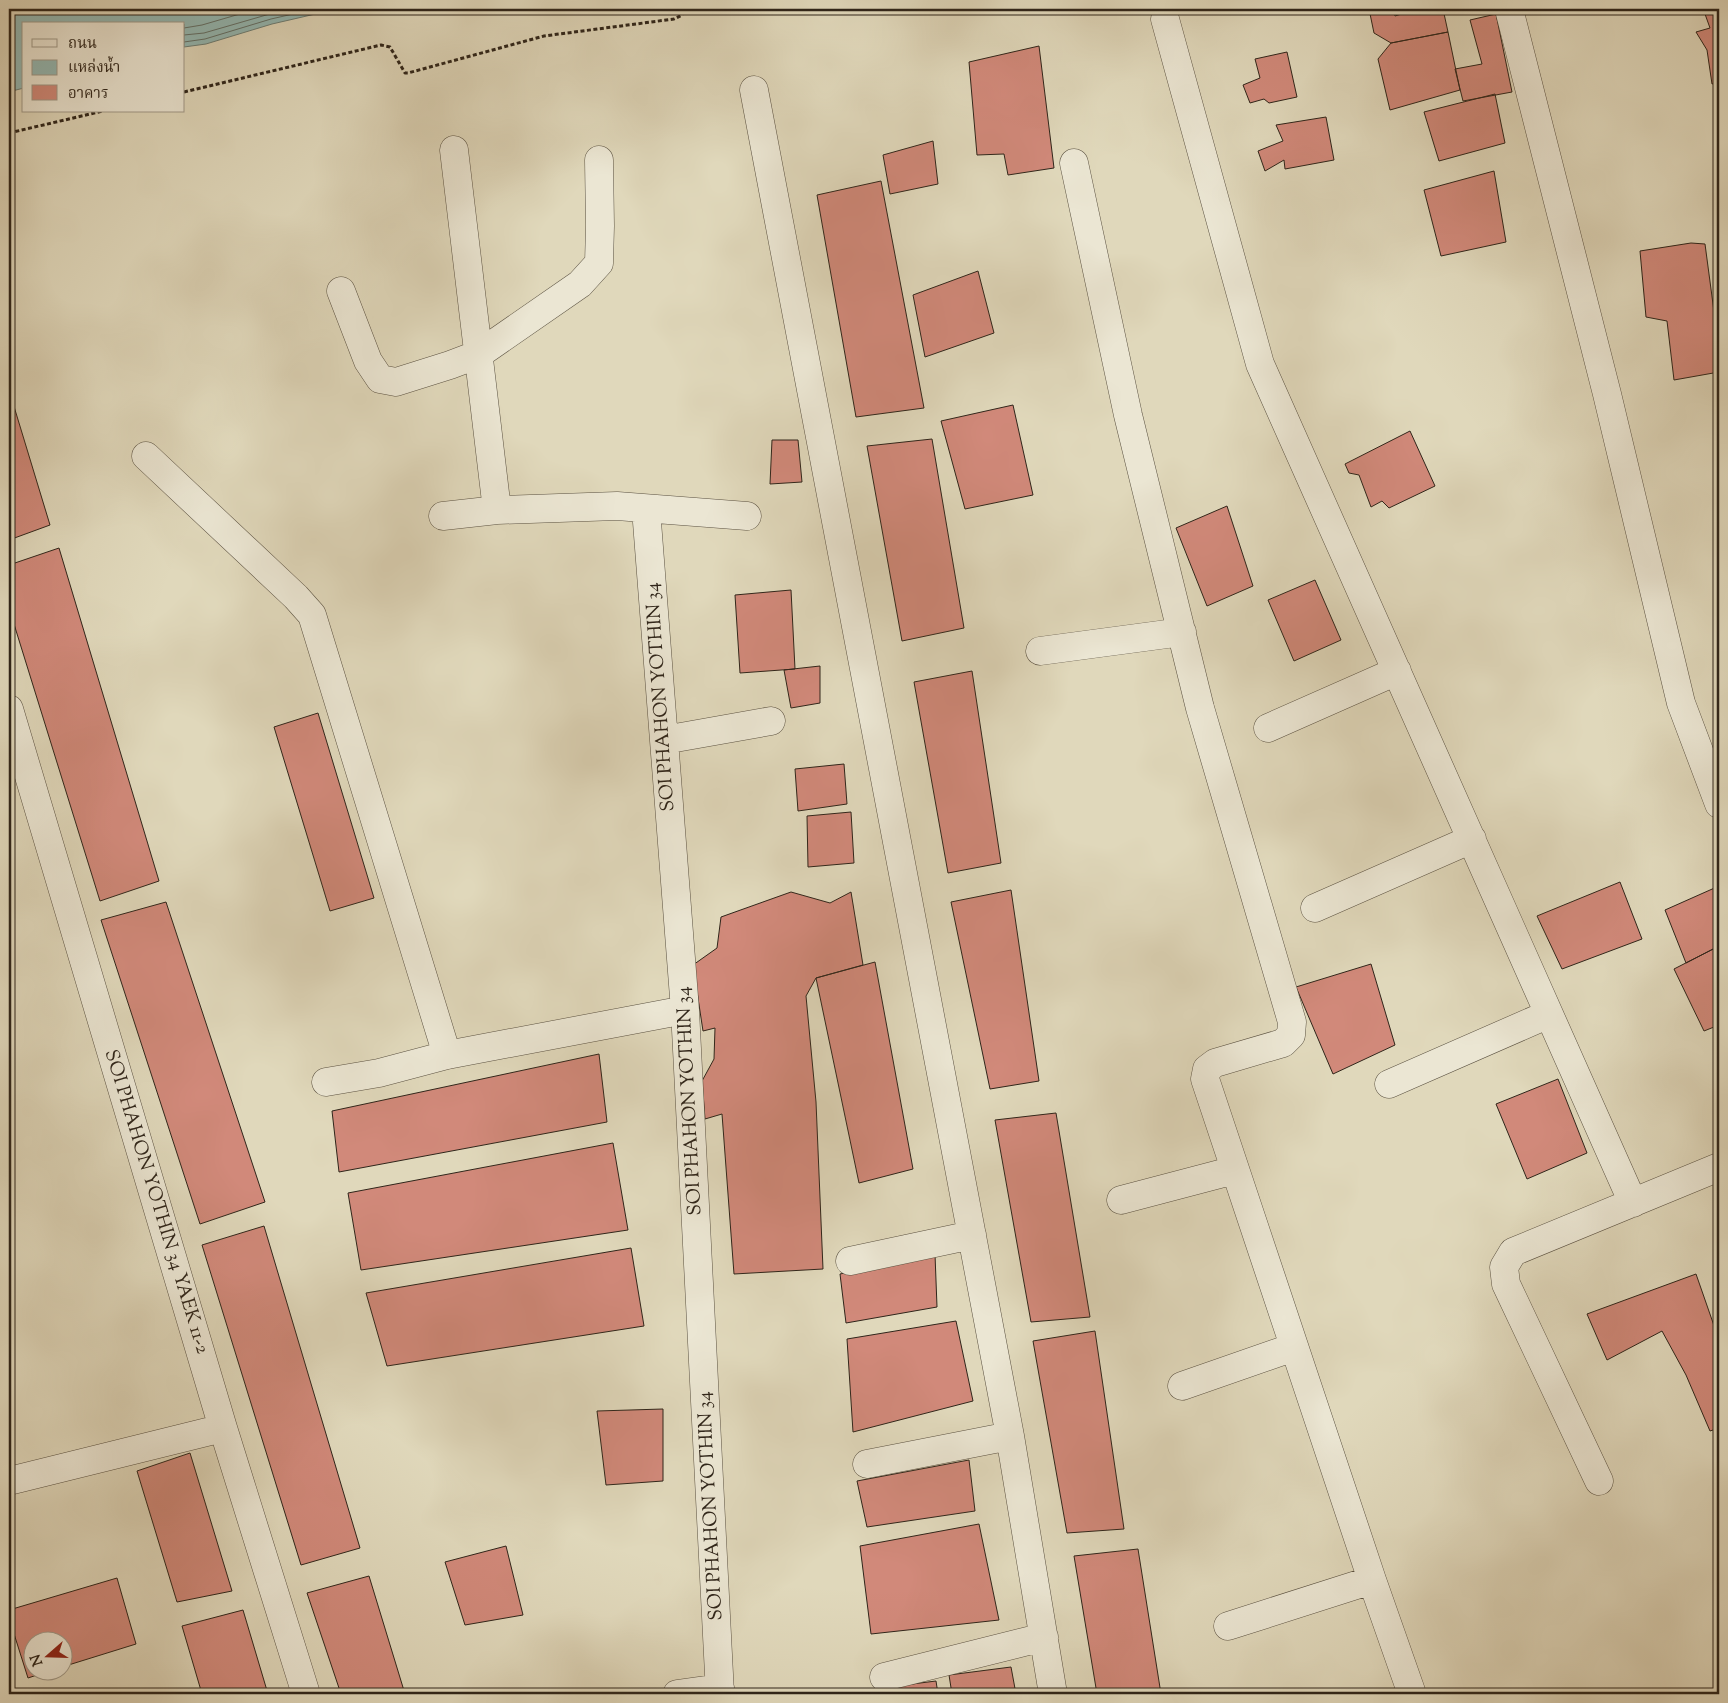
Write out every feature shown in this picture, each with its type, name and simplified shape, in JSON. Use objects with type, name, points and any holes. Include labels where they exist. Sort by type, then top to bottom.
[{"type":"street","points":[[1509,9],[1605,384],[1681,703],[1719,804]]},
{"type":"street","points":[[1165,19],[1260,364],[1633,1203]]},
{"type":"street","points":[[754,90],[1010,1436],[1053,1694]]},
{"type":"street","points":[[454,150],[497,510]]},
{"type":"street","points":[[341,291],[368,361],[380,379],[396,382],[450,366],[479,354],[580,284],[599,263],[599,160]]},
{"type":"street","points":[[1074,162],[1128,415],[1200,708],[1292,1022],[1291,1034],[1283,1043],[1215,1063],[1207,1068],[1205,1079],[1372,1580],[1412,1694]]},
{"type":"street","points":[[146,456],[296,597],[312,615],[447,1056]]},
{"type":"street","points":[[443,516],[497,510],[617,506],[747,516]]},
{"type":"street","name":"SOI PHAHON YOTHIN 34","points":[[646,509],[685,1010],[720,1691]]},
{"type":"street","points":[[1040,651],[1182,632]]},
{"type":"street","points":[[1268,728],[1397,672]]},
{"type":"street","name":"SOI PHAHON YOTHIN 34 YAEK 11-2","points":[[9,710],[223,1428],[306,1694]]},
{"type":"street","points":[[664,740],[771,720]]},
{"type":"street","points":[[1315,908],[1472,839]]},
{"type":"street","points":[[326,1082],[379,1073],[447,1056],[685,1010]]},
{"type":"street","points":[[1389,1084],[1549,1014]]},
{"type":"street","points":[[1599,1481],[1506,1284],[1504,1266],[1513,1252],[1719,1167]]},
{"type":"street","points":[[1121,1200],[1235,1170]]},
{"type":"street","points":[[850,1261],[972,1235]]},
{"type":"street","points":[[1182,1386],[1294,1347]]},
{"type":"street","points":[[9,1481],[223,1428]]},
{"type":"street","points":[[867,1464],[1010,1436]]},
{"type":"street","points":[[1228,1626],[1372,1580]]},
{"type":"street","points":[[884,1677],[1044,1637]]},
{"type":"street","points":[[677,1694],[720,1691]]},
{"type":"path","points":[[185,92],[381,45],[390,47],[406,73],[408,73],[544,36],[674,19],[682,15],[686,9]]},
{"type":"path","points":[[9,133],[99,112]]},
{"type":"water","points":[[9,9],[337,9],[272,24],[206,44],[185,47],[185,22],[22,22],[22,88],[12,91],[9,81]]},
{"type":"building","points":[[1369,9],[1393,9],[1395,16],[1418,9],[1443,9],[1448,32],[1391,43],[1374,33]]},
{"type":"building","points":[[1719,9],[1719,82],[1712,84],[1707,50],[1696,32],[1710,28],[1705,14]]},
{"type":"building","points":[[1496,14],[1512,92],[1463,101],[1455,69],[1482,64],[1470,20]]},
{"type":"building","points":[[1448,32],[1460,90],[1390,110],[1378,59],[1391,43]]},
{"type":"building","points":[[1039,46],[1054,168],[1008,175],[1004,154],[977,155],[969,62]]},
{"type":"building","points":[[1287,52],[1297,97],[1269,103],[1264,99],[1250,103],[1243,85],[1260,78],[1255,59]]},
{"type":"building","points":[[1495,94],[1505,143],[1439,161],[1424,112]]},
{"type":"building","points":[[1326,117],[1334,160],[1285,169],[1284,160],[1265,171],[1258,151],[1283,141],[1276,125]]},
{"type":"building","points":[[933,141],[938,184],[890,194],[883,155]]},
{"type":"building","points":[[1719,144],[1719,157],[1715,146]]},
{"type":"building","points":[[1494,171],[1506,242],[1441,256],[1424,190]]},
{"type":"building","points":[[881,181],[924,408],[856,417],[817,195]]},
{"type":"building","points":[[1691,243],[1705,244],[1719,349],[1719,372],[1674,380],[1667,321],[1646,317],[1640,251]]},
{"type":"building","points":[[1719,248],[1719,273],[1714,250]]},
{"type":"building","points":[[978,271],[994,333],[925,357],[913,295]]},
{"type":"building","points":[[9,390],[50,525],[9,540]]},
{"type":"building","points":[[1013,405],[1033,495],[965,509],[941,421]]},
{"type":"building","points":[[1410,431],[1435,486],[1389,508],[1382,501],[1371,507],[1359,475],[1349,473],[1345,464]]},
{"type":"building","points":[[932,439],[964,628],[902,641],[867,446]]},
{"type":"building","points":[[772,440],[798,440],[802,482],[770,484]]},
{"type":"building","points":[[1227,506],[1253,586],[1207,606],[1176,528]]},
{"type":"building","points":[[59,548],[159,881],[100,901],[9,608],[9,565]]},
{"type":"building","points":[[1315,580],[1341,640],[1294,661],[1268,600]]},
{"type":"building","points":[[791,590],[795,669],[740,673],[735,595]]},
{"type":"building","points":[[820,666],[820,703],[791,708],[784,670]]},
{"type":"building","points":[[972,671],[1001,863],[948,873],[914,682]]},
{"type":"building","points":[[318,713],[374,898],[330,911],[274,727]]},
{"type":"building","points":[[844,764],[847,804],[798,811],[795,769]]},
{"type":"building","points":[[851,812],[854,863],[808,867],[807,816]]},
{"type":"building","points":[[1620,882],[1642,939],[1562,969],[1537,916]]},
{"type":"building","points":[[1719,886],[1719,946],[1686,963],[1665,910]]},
{"type":"building","points":[[1011,890],[1039,1081],[990,1089],[951,902]]},
{"type":"building","points":[[791,892],[830,903],[851,892],[863,965],[816,978],[806,996],[816,1102],[823,1269],[734,1274],[722,1114],[705,1119],[702,1081],[714,1059],[715,1028],[703,1031],[693,965],[717,948],[721,917]]},
{"type":"building","points":[[166,902],[265,1202],[200,1224],[101,920]]},
{"type":"building","points":[[1719,946],[1719,1025],[1704,1031],[1674,969]]},
{"type":"building","points":[[875,962],[913,1169],[859,1183],[816,978]]},
{"type":"building","points":[[1371,964],[1395,1045],[1333,1074],[1296,987]]},
{"type":"building","points":[[599,1054],[607,1122],[339,1172],[332,1111]]},
{"type":"building","points":[[1558,1079],[1587,1153],[1527,1179],[1496,1104]]},
{"type":"building","points":[[1056,1113],[1090,1317],[1031,1322],[995,1120]]},
{"type":"building","points":[[613,1143],[628,1230],[361,1270],[348,1193]]},
{"type":"building","points":[[264,1226],[360,1548],[301,1565],[202,1245]]},
{"type":"building","points":[[631,1248],[644,1326],[387,1366],[366,1293]]},
{"type":"building","points":[[935,1254],[937,1307],[846,1323],[840,1274]]},
{"type":"building","points":[[1696,1274],[1719,1340],[1719,1428],[1710,1431],[1686,1375],[1662,1331],[1607,1360],[1587,1314]]},
{"type":"building","points":[[956,1321],[973,1401],[853,1432],[847,1339]]},
{"type":"building","points":[[1095,1331],[1124,1529],[1067,1533],[1033,1341]]},
{"type":"building","points":[[663,1409],[663,1481],[606,1485],[597,1411]]},
{"type":"building","points":[[190,1453],[232,1591],[177,1602],[137,1471]]},
{"type":"building","points":[[969,1460],[975,1511],[867,1527],[857,1481]]},
{"type":"building","points":[[979,1524],[999,1620],[871,1634],[860,1546]]},
{"type":"building","points":[[506,1546],[523,1615],[465,1625],[445,1562]]},
{"type":"building","points":[[1138,1549],[1161,1694],[1097,1694],[1074,1556]]},
{"type":"building","points":[[369,1576],[405,1694],[341,1694],[307,1593]]},
{"type":"building","points":[[117,1578],[136,1644],[72,1664],[72,1630],[22,1630],[22,1659],[9,1618],[9,1610]]},
{"type":"building","points":[[243,1610],[268,1694],[202,1694],[182,1626]]},
{"type":"building","points":[[1011,1667],[1016,1694],[952,1694],[949,1675]]},
{"type":"building","points":[[936,1681],[938,1694],[874,1694],[873,1689]]}]
